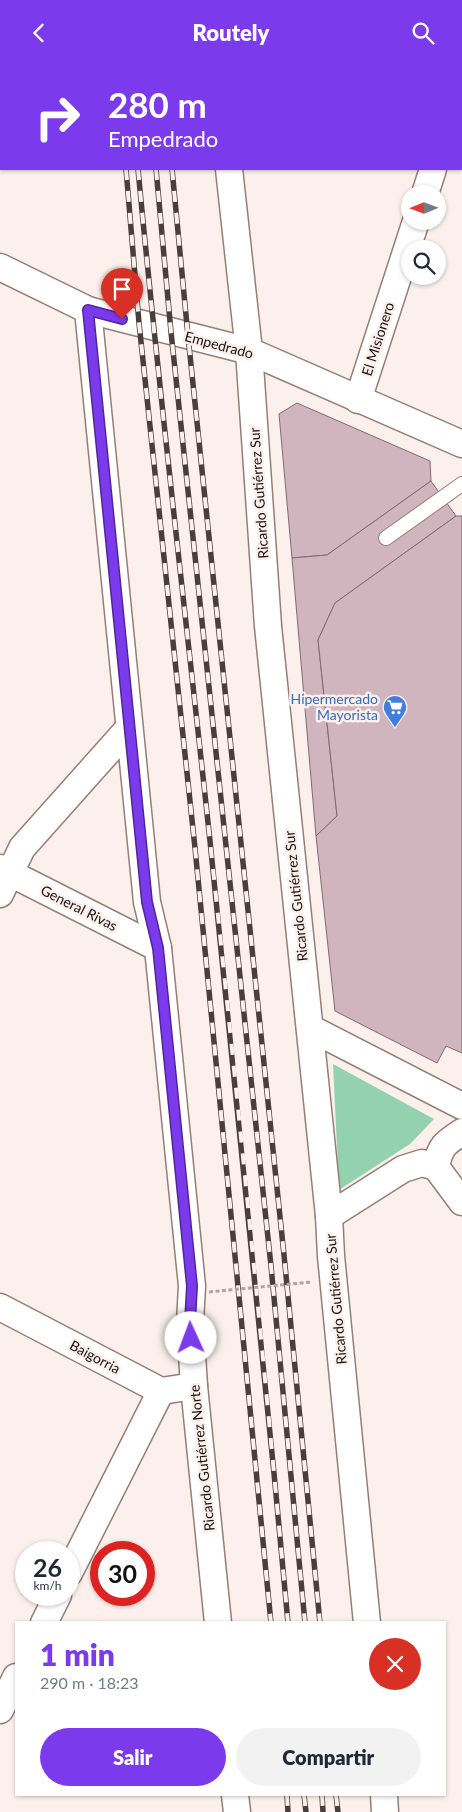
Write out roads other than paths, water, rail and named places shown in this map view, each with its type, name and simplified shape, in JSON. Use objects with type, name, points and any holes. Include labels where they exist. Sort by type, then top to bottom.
[{"type":"street","name":"Ricardo Gutiérrez Sur","points":[[230,170],[249,351],[268,626],[329,1216],[331,1256],[367,1621]]},
{"type":"street","points":[[428,185],[434,170]]},
{"type":"street","name":"El Misionero","points":[[358,400],[413,230]]},
{"type":"street","name":"Empedrado","points":[[0,267],[88,310],[249,351],[462,444]]},
{"type":"street","name":"Ricardo Gutiérrez Norte","points":[[88,310],[147,902],[158,948],[192,1286],[190,1322],[194,1386],[218,1621]]},
{"type":"street","points":[[3,878],[22,848],[129,728]]},
{"type":"street","name":"General Rivas","points":[[3,878],[158,948]]},
{"type":"street","points":[[310,1028],[462,1106]]},
{"type":"street","points":[[436,1167],[438,1155],[444,1144],[462,1132]]},
{"type":"street","points":[[329,1216],[403,1169],[422,1163],[436,1167],[462,1201]]},
{"type":"street","name":"Baigorria","points":[[0,1307],[160,1391]]},
{"type":"street","points":[[80,1551],[160,1391],[194,1386]]},
{"type":"street","points":[[45,1621],[52,1606]]},
{"type":"street","points":[[0,1710],[15,1679]]},
{"type":"street","points":[[235,1796],[237,1812]]},
{"type":"street","points":[[384,1796],[385,1812]]},
{"type":"lane","points":[[386,538],[462,484]]},
{"type":"railway","points":[[126,170],[139,323],[195,848],[271,1621]]},
{"type":"railway","points":[[138,170],[231,1036],[288,1621]]},
{"type":"railway","points":[[156,170],[171,332],[271,1266],[305,1621]]},
{"type":"railway","points":[[172,170],[320,1621]]},
{"type":"railway","points":[[287,1796],[288,1812]]},
{"type":"railway","points":[[304,1796],[306,1812]]},
{"type":"railway","points":[[322,1796],[323,1812]]},
{"type":"railway","points":[[336,1796],[338,1812]]},
{"type":"place","name":"Hipermercado Mayorista","points":[[395,728]]}]
